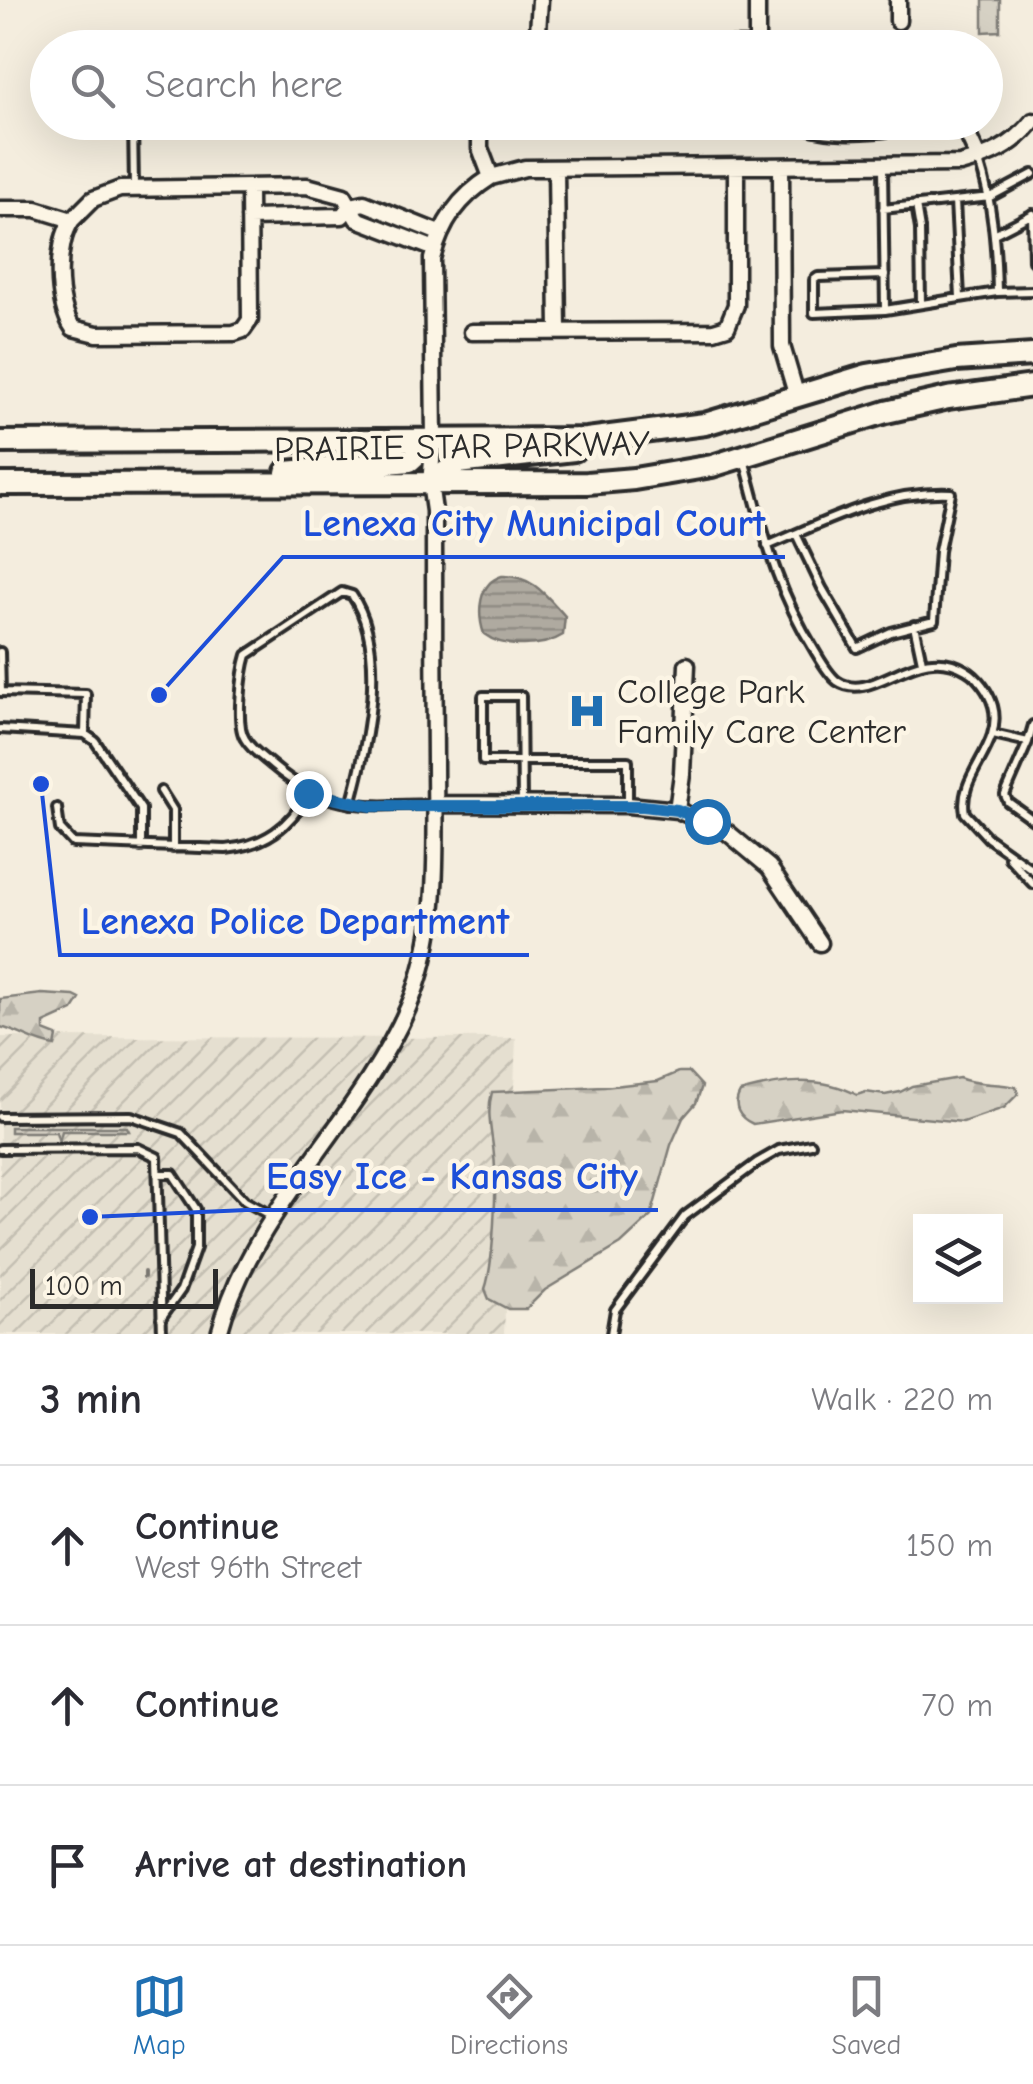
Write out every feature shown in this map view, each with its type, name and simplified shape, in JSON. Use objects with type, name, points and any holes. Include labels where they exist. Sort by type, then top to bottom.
[{"type":"main road","name":"PRAIRIE STAR PARKWAY","points":[[0,442],[587,439],[659,432],[734,417],[867,375],[923,365],[1033,355]]},
{"type":"main road","name":"PRAIRIE STAR PARKWAY","points":[[0,484],[619,480],[672,474],[744,458],[886,412],[1033,386]]},
{"type":"main road","points":[[430,484],[458,463],[583,449],[659,432]]},
{"type":"main road","points":[[155,484],[410,460],[434,439]]},
{"type":"street","points":[[539,30],[540,0]]},
{"type":"street","points":[[757,0],[757,30]]},
{"type":"street","points":[[898,0],[898,21]]},
{"type":"street","points":[[219,1334],[240,1278],[377,1068],[410,1004],[422,964],[434,891],[432,289],[440,233],[461,201],[491,177],[524,168],[949,166],[979,160],[1014,142],[1032,125]]},
{"type":"street","points":[[480,140],[491,177]]},
{"type":"street","points":[[970,140],[979,160]]},
{"type":"street","points":[[472,332],[727,328],[736,306],[736,167]]},
{"type":"street","points":[[781,167],[782,346],[797,397]]},
{"type":"street","points":[[556,168],[558,332]]},
{"type":"street","points":[[249,188],[250,320],[243,330],[97,334],[73,328],[62,306],[64,231],[94,199],[120,189],[249,188],[320,188],[344,196],[357,219],[435,249]]},
{"type":"street","points":[[249,218],[342,216],[350,206],[364,203],[440,233]]},
{"type":"street","points":[[0,209],[36,210],[72,220]]},
{"type":"street","points":[[677,810],[687,664]]},
{"type":"street","points":[[435,804],[677,810],[727,832],[770,867],[820,943]]},
{"type":"lane","points":[[134,140],[134,189]]},
{"type":"lane","points":[[979,160],[996,232],[997,292]]},
{"type":"lane","points":[[883,167],[885,310]]},
{"type":"lane","points":[[884,210],[990,197],[1033,174]]},
{"type":"lane","points":[[956,201],[960,297]]},
{"type":"lane","points":[[916,205],[922,303]]},
{"type":"lane","points":[[996,232],[1032,214],[1033,261]]},
{"type":"lane","points":[[884,275],[818,277],[814,280],[814,313],[885,310],[997,292],[1033,291]]},
{"type":"lane","points":[[744,458],[767,546],[788,605],[838,682],[865,686],[922,662],[945,662],[975,677],[994,709],[993,734],[965,790],[965,813],[1033,884]]},
{"type":"lane","points":[[767,546],[796,534],[872,504],[915,494],[951,493],[938,551],[934,621],[857,648],[830,604],[796,534]]},
{"type":"lane","points":[[351,804],[367,738],[373,681],[359,604],[347,592],[338,592],[247,654],[240,723],[245,740],[308,793],[351,804],[435,804]]},
{"type":"lane","points":[[914,625],[922,662]]},
{"type":"lane","points":[[0,652],[1,692],[86,694],[85,734]]},
{"type":"lane","points":[[522,806],[522,761],[521,696],[483,696],[483,761],[522,761],[628,761],[628,806]]},
{"type":"lane","points":[[1033,726],[1005,795],[1033,820]]},
{"type":"lane","points":[[0,729],[85,734],[96,740],[137,801],[142,818],[142,846]]},
{"type":"lane","points":[[993,734],[1028,742]]},
{"type":"lane","points":[[161,791],[173,810],[174,848]]},
{"type":"lane","points":[[57,808],[60,830],[73,843],[226,849],[260,842],[287,824],[308,793]]},
{"type":"lane","points":[[1002,849],[1033,870]]},
{"type":"lane","points":[[0,1118],[131,1116],[166,1126],[193,1144],[245,1201],[276,1218]]},
{"type":"lane","points":[[611,1334],[615,1310],[685,1216],[768,1156],[810,1144]]},
{"type":"lane","points":[[0,1149],[138,1148],[157,1157],[162,1334]]},
{"type":"lane","points":[[160,1174],[173,1174],[192,1200],[196,1228],[194,1259],[181,1290],[161,1318]]},
{"type":"shaded area","points":[[502,576],[522,579],[545,594],[565,616],[563,635],[523,645],[484,634],[481,600],[488,585]]},
{"type":"shaded area","points":[[0,1037],[516,1038],[504,1334],[0,1334]]},
{"type":"green space","points":[[983,0],[1000,0],[1000,30],[983,30]]},
{"type":"green space","points":[[42,994],[80,999],[73,1010],[44,1023],[44,1031],[57,1036],[55,1046],[0,1027],[0,999]]},
{"type":"green space","points":[[689,1072],[702,1086],[671,1145],[651,1216],[621,1244],[545,1290],[526,1309],[508,1309],[489,1299],[485,1289],[493,1243],[495,1184],[489,1116],[492,1092],[604,1087],[658,1081]]},
{"type":"green space","points":[[959,1078],[1016,1087],[1018,1094],[1004,1108],[963,1122],[842,1110],[753,1124],[737,1107],[740,1092],[784,1083],[814,1082],[857,1095],[885,1095]]},
{"type":"green space","points":[[10,1127],[127,1127],[129,1131],[62,1131],[59,1142],[56,1132],[10,1132]]},
{"type":"waterway","points":[[144,1272],[144,1277]]},
{"type":"place","name":"Lenexa City Municipal Court","points":[[159,695]]},
{"type":"place","name":"College Park Family Care Center","points":[[587,711]]},
{"type":"place","name":"Lenexa Police Department","points":[[41,784]]},
{"type":"place","name":"Easy Ice - Kansas City","points":[[90,1217]]},
{"type":"route","points":[[308,793],[372,806],[660,807],[707,821]]}]
